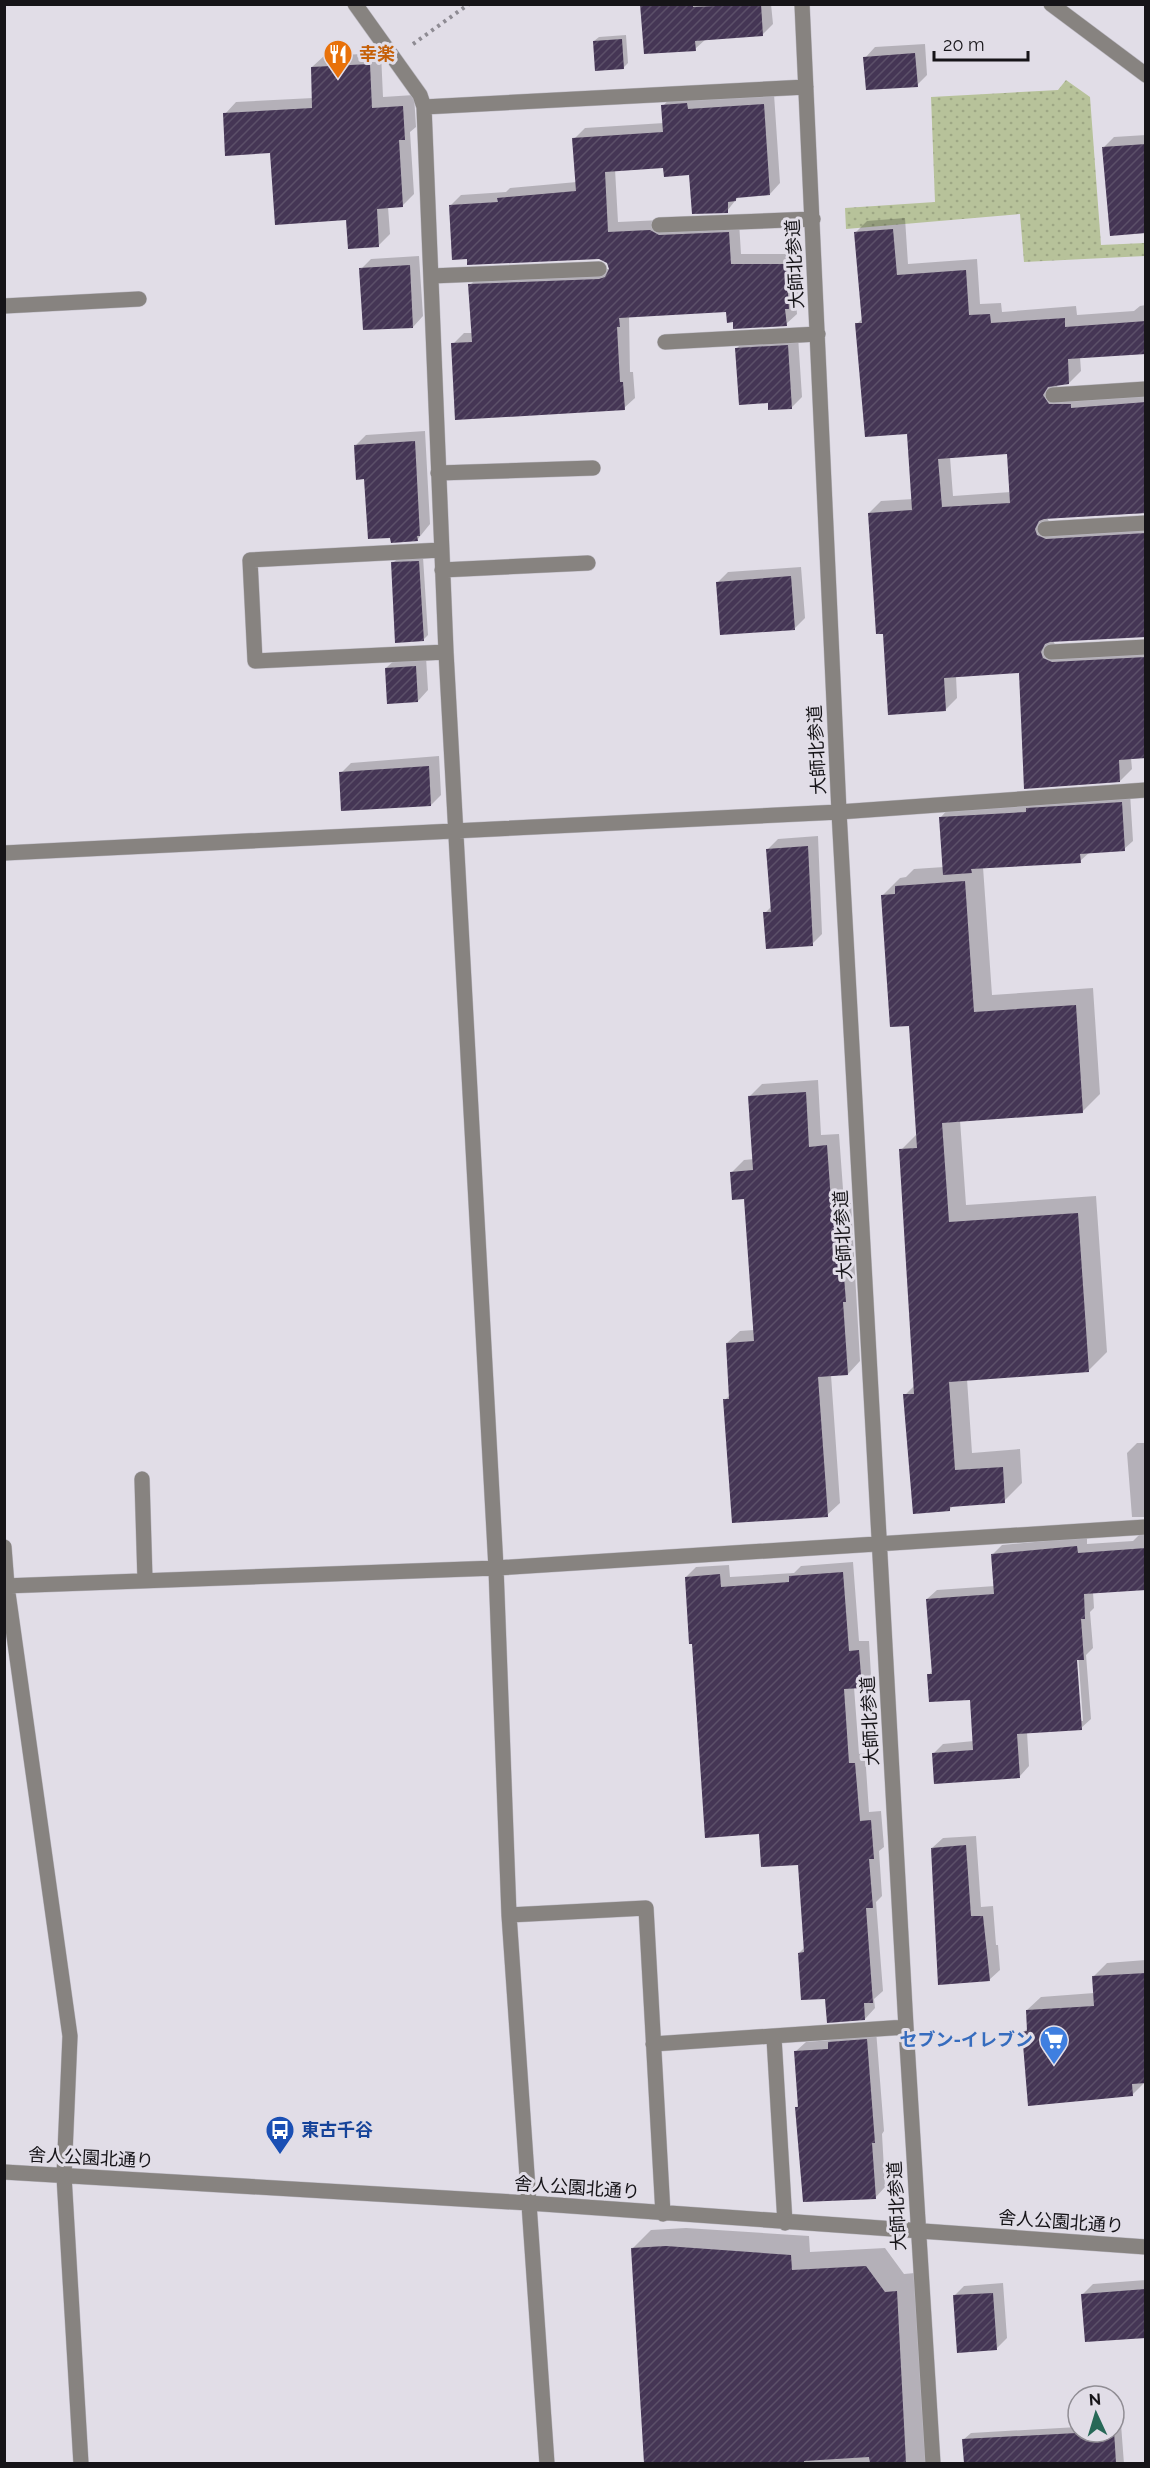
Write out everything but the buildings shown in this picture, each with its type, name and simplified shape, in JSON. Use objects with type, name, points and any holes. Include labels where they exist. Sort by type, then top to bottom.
[{"type":"street","points":[[355,4],[420,95],[424,107],[441,550],[496,1568],[509,1915],[547,2463]]},
{"type":"street","name":"大師北参道","points":[[802,4],[839,812],[906,2027],[933,2463]]},
{"type":"street","points":[[1052,4],[1146,75]]},
{"type":"street","points":[[424,107],[806,87]]},
{"type":"street","points":[[659,225],[813,219]]},
{"type":"street","points":[[431,276],[599,269]]},
{"type":"street","points":[[4,306],[139,299]]},
{"type":"street","points":[[664,342],[818,334]]},
{"type":"street","points":[[1053,395],[1146,389]]},
{"type":"street","points":[[438,473],[593,468]]},
{"type":"street","points":[[1045,529],[1146,523]]},
{"type":"street","points":[[441,550],[250,560],[255,661],[446,652]]},
{"type":"street","points":[[442,570],[588,563]]},
{"type":"street","points":[[1051,652],[1146,647]]},
{"type":"street","points":[[4,853],[839,812],[1146,790]]},
{"type":"street","points":[[142,1479],[145,1580]]},
{"type":"street","points":[[6,1586],[496,1568],[1146,1527]]},
{"type":"street","points":[[4,1547],[6,1586],[70,2036],[64,2176],[81,2463]]},
{"type":"street","points":[[509,1915],[646,1908],[663,2214]]},
{"type":"street","points":[[653,2044],[774,2038],[906,2027]]},
{"type":"street","points":[[774,2038],[785,2223]]},
{"type":"street","name":"舎人公園北通り","points":[[4,2172],[529,2203],[1146,2247]]},
{"type":"path","points":[[394,58],[469,4]]},
{"type":"green space","points":[[1066,80],[1090,97],[1101,245],[1145,243],[1145,256],[1024,262],[1020,214],[846,229],[845,208],[935,202],[931,97],[1058,90]]},
{"type":"place","name":"幸楽","points":[[338,80]]},
{"type":"place","name":"セブン-イレブン","points":[[1054,2066]]},
{"type":"place","name":"東古千谷","points":[[280,2156]]}]
